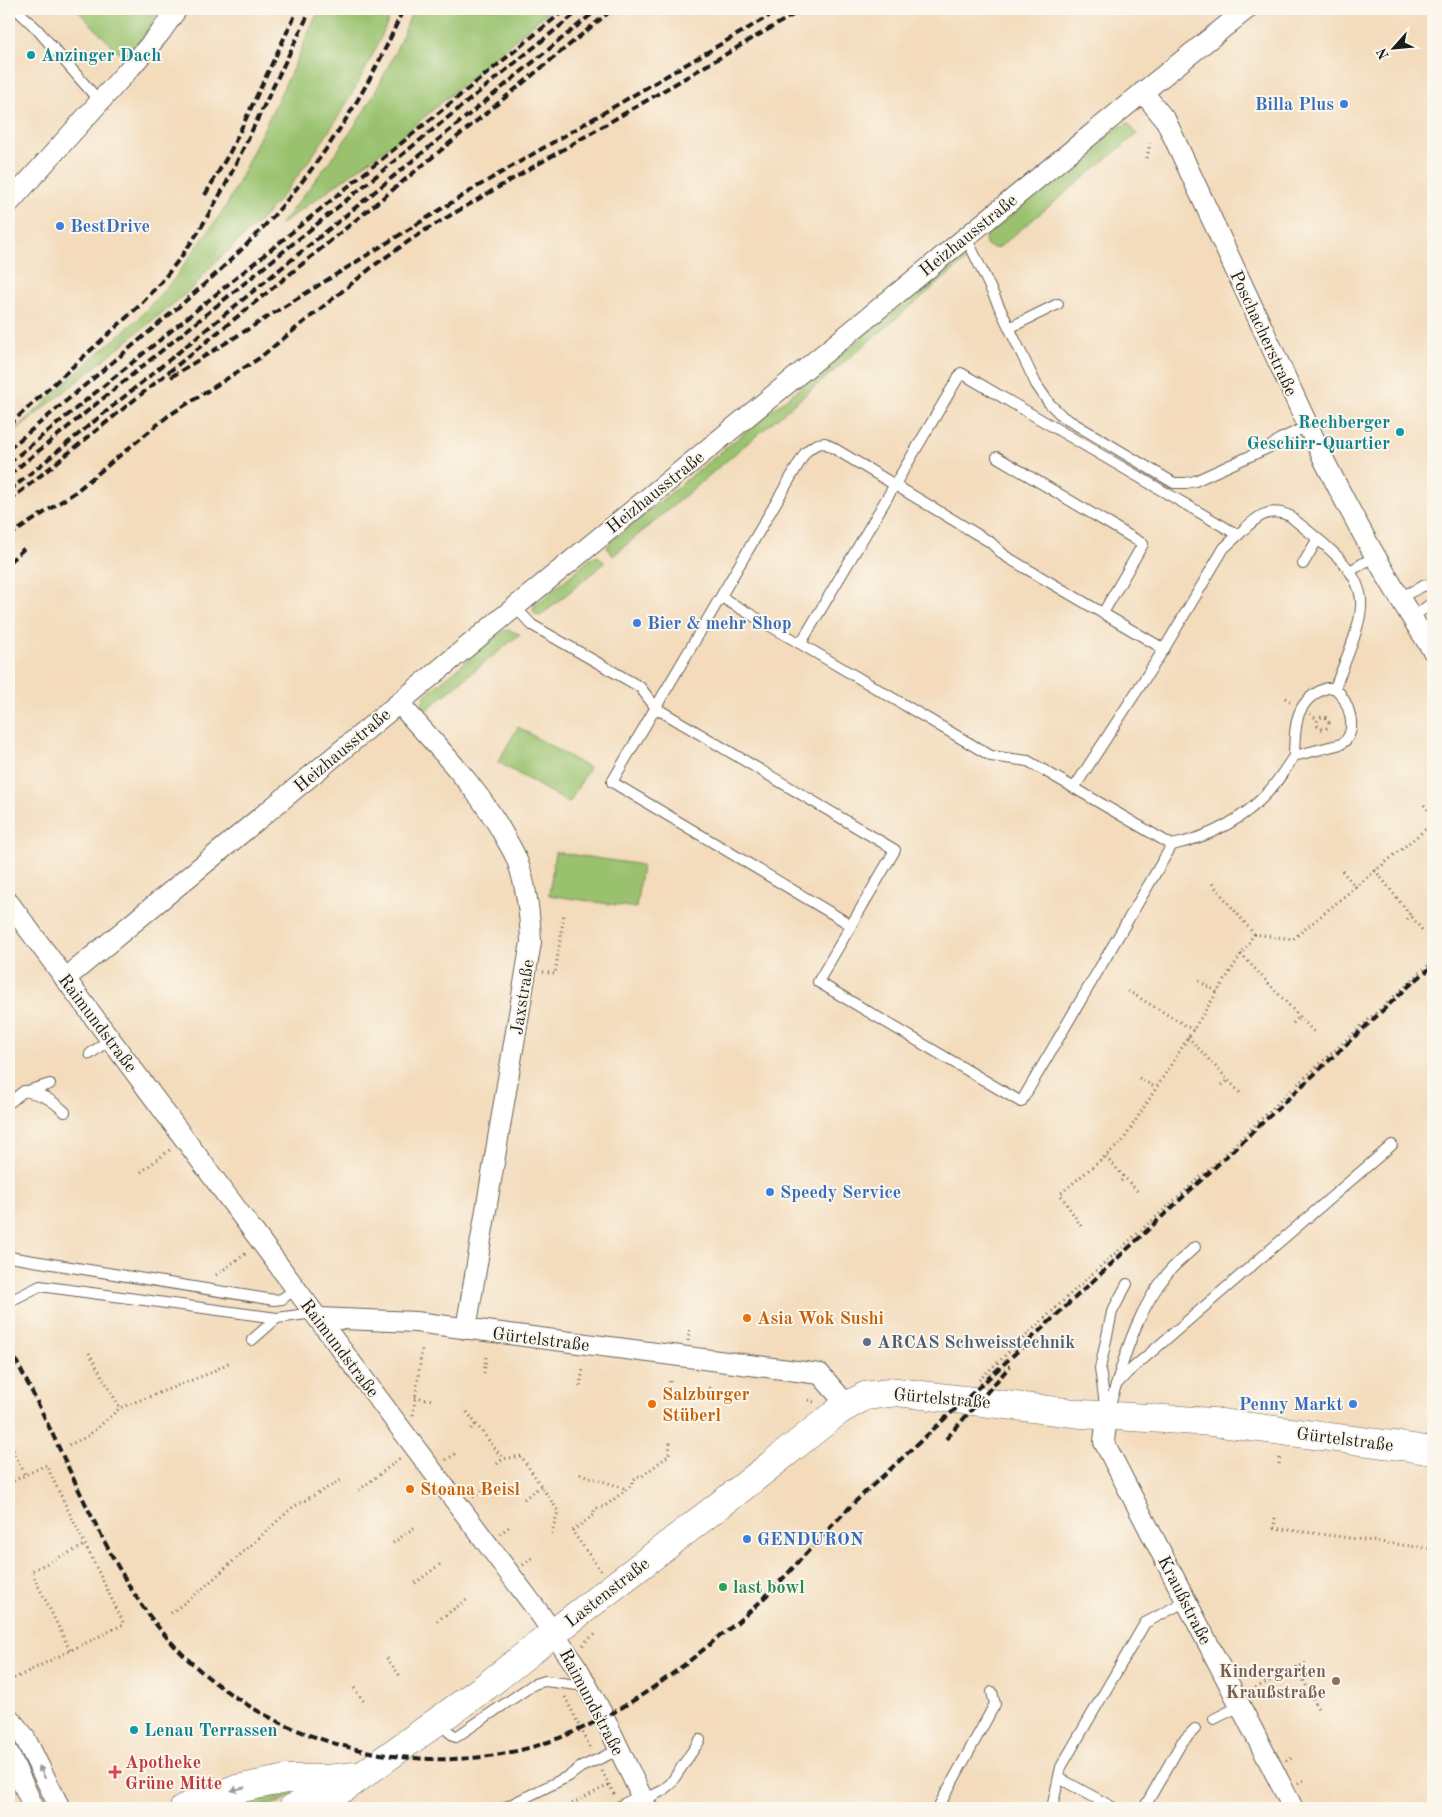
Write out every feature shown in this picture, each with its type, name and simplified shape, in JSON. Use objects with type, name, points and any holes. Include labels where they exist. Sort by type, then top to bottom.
[{"type":"main road","name":"Gürtelstraße","points":[[847,1405],[866,1396],[896,1392],[1107,1415],[1213,1422],[1433,1452]]},
{"type":"main road","name":"Lastenstraße","points":[[293,1808],[331,1794],[364,1775],[485,1687],[847,1405]]},
{"type":"main road","points":[[184,1808],[232,1790],[286,1779],[327,1779],[364,1775]]},
{"type":"street","points":[[9,203],[160,33],[177,9]]},
{"type":"street","name":"Heizhausstraße","points":[[65,979],[515,607],[1143,92],[1247,9]]},
{"type":"street","name":"Poschacherstraße","points":[[1143,92],[1166,120],[1344,500],[1399,598],[1433,651]]},
{"type":"street","name":"Jaxstraße","points":[[399,703],[477,793],[498,825],[517,860],[530,914],[531,942],[466,1329]]},
{"type":"street","name":"Raimundstraße","points":[[9,903],[554,1633],[578,1669],[644,1801]]},
{"type":"street","name":"Gürtelstraße","points":[[316,1316],[466,1329],[820,1374],[847,1405]]},
{"type":"street","name":"Kraußstraße","points":[[1107,1415],[1104,1442],[1186,1601],[1243,1699],[1293,1808]]},
{"type":"street","points":[[9,1718],[24,1736],[60,1808]]},
{"type":"street","points":[[9,1754],[34,1808]]},
{"type":"lane","points":[[16,9],[36,28],[100,102]]},
{"type":"lane","points":[[966,237],[1036,384],[1049,403],[1079,426],[1174,483],[1195,481],[1270,447],[1280,439],[1308,426]]},
{"type":"lane","points":[[1009,328],[1058,304]]},
{"type":"lane","points":[[801,644],[961,373],[1238,535]]},
{"type":"lane","points":[[852,925],[612,782],[805,453],[819,443],[825,444],[990,542],[1005,556],[1164,649]]},
{"type":"lane","points":[[997,458],[1143,544],[1102,613]]},
{"type":"lane","points":[[1074,788],[1164,649],[1224,548],[1258,517],[1273,512],[1290,516],[1344,563],[1357,584],[1361,595],[1360,618],[1335,688]]},
{"type":"lane","points":[[1303,564],[1317,540]]},
{"type":"lane","points":[[1350,571],[1375,556]]},
{"type":"lane","points":[[1399,598],[1423,586],[1433,585]]},
{"type":"lane","points":[[721,596],[991,756],[1028,760],[1172,845]]},
{"type":"lane","points":[[1412,618],[1433,602]]},
{"type":"lane","points":[[515,607],[532,626],[640,687],[656,708],[895,850],[818,982],[1021,1102],[1172,845],[1206,836],[1236,819],[1269,791],[1294,756],[1296,721],[1301,708],[1309,698],[1320,691],[1335,688],[1341,693],[1350,715],[1352,733],[1348,740],[1341,744],[1294,756]]},
{"type":"lane","points":[[90,1054],[110,1039]]},
{"type":"lane","points":[[9,1103],[24,1091],[50,1084]]},
{"type":"lane","points":[[24,1091],[40,1094],[51,1099],[64,1112]]},
{"type":"lane","points":[[1116,1386],[1142,1359],[1392,1146]]},
{"type":"lane","points":[[1107,1415],[1138,1319],[1168,1272],[1195,1247]]},
{"type":"lane","points":[[9,1257],[274,1300],[282,1299],[296,1288]]},
{"type":"lane","points":[[1107,1415],[1100,1369],[1112,1312],[1127,1284]]},
{"type":"lane","points":[[12,1300],[40,1286],[277,1318],[316,1316]]},
{"type":"lane","points":[[252,1340],[277,1318]]},
{"type":"lane","points":[[1052,1808],[1061,1767],[1145,1623],[1186,1601]]},
{"type":"lane","points":[[438,1720],[456,1737],[534,1684],[545,1681],[586,1686]]},
{"type":"lane","points":[[948,1808],[940,1804],[994,1704],[992,1692]]},
{"type":"lane","points":[[1214,1719],[1243,1699]]},
{"type":"lane","points":[[1144,1808],[1182,1742],[1195,1729]]},
{"type":"lane","points":[[617,1807],[644,1801],[662,1791],[671,1783],[700,1740]]},
{"type":"lane","points":[[504,1808],[570,1776],[581,1767],[619,1750]]},
{"type":"lane","points":[[1059,1778],[1114,1808]]},
{"type":"path","points":[[1147,158],[1150,143]]},
{"type":"path","points":[[1424,805],[1433,816]]},
{"type":"path","points":[[1210,880],[1254,934],[1293,939],[1433,823]]},
{"type":"path","points":[[1376,870],[1423,931]]},
{"type":"path","points":[[1342,871],[1356,887]]},
{"type":"path","points":[[555,974],[564,912]]},
{"type":"path","points":[[1407,919],[1411,915]]},
{"type":"path","points":[[1081,1226],[1060,1194],[1122,1142],[1254,934]]},
{"type":"path","points":[[1241,954],[1315,1033]]},
{"type":"path","points":[[979,1380],[1433,961]]},
{"type":"path","points":[[537,971],[560,974]]},
{"type":"path","points":[[1199,980],[1217,992]]},
{"type":"path","points":[[1128,990],[1193,1030]]},
{"type":"path","points":[[1293,1022],[1300,1017]]},
{"type":"path","points":[[1188,1037],[1242,1095]]},
{"type":"path","points":[[1139,1078],[1156,1088]]},
{"type":"path","points":[[1222,1085],[1229,1080]]},
{"type":"path","points":[[140,1172],[175,1145]]},
{"type":"path","points":[[1106,1157],[1139,1193]]},
{"type":"path","points":[[1120,1181],[1124,1177]]},
{"type":"path","points":[[216,1275],[253,1248]]},
{"type":"path","points":[[688,1343],[690,1327]]},
{"type":"path","points":[[412,1421],[422,1349]]},
{"type":"path","points":[[89,1353],[120,1408]]},
{"type":"path","points":[[484,1373],[486,1357]]},
{"type":"path","points":[[68,1445],[88,1436],[120,1408],[210,1372],[230,1362]]},
{"type":"path","points":[[580,1386],[583,1369]]},
{"type":"path","points":[[668,1397],[670,1380]]},
{"type":"path","points":[[709,1393],[710,1385]]},
{"type":"path","points":[[415,1397],[432,1400]]},
{"type":"path","points":[[467,1412],[503,1459]]},
{"type":"path","points":[[471,1429],[476,1424]]},
{"type":"path","points":[[9,1441],[25,1475]]},
{"type":"path","points":[[603,1573],[572,1531],[594,1515],[594,1510],[604,1507],[632,1485],[632,1481],[638,1476],[641,1477],[669,1455],[670,1442]]},
{"type":"path","points":[[359,1490],[406,1454]]},
{"type":"path","points":[[444,1462],[455,1454]]},
{"type":"path","points":[[1279,1464],[1280,1455]]},
{"type":"path","points":[[497,1464],[503,1459],[521,1456],[558,1511],[550,1534]]},
{"type":"path","points":[[9,1483],[46,1465],[124,1624],[9,1681]]},
{"type":"path","points":[[580,1474],[627,1489]]},
{"type":"path","points":[[171,1613],[200,1591],[293,1507],[343,1479]]},
{"type":"path","points":[[524,1499],[541,1486]]},
{"type":"path","points":[[471,1499],[482,1490]]},
{"type":"path","points":[[1275,1518],[1274,1528],[1433,1549]]},
{"type":"path","points":[[497,1536],[510,1526]]},
{"type":"path","points":[[393,1544],[415,1527]]},
{"type":"path","points":[[70,1650],[31,1571],[85,1545]]},
{"type":"path","points":[[520,1567],[533,1557]]},
{"type":"path","points":[[415,1582],[442,1563]]},
{"type":"path","points":[[437,1621],[468,1599]]},
{"type":"path","points":[[387,1658],[400,1676]]},
{"type":"path","points":[[1243,1699],[1308,1662]]},
{"type":"path","points":[[1297,1667],[1319,1711]]},
{"type":"path","points":[[558,1682],[597,1760],[617,1807]]},
{"type":"path","points":[[354,1688],[364,1703]]},
{"type":"path","points":[[562,1808],[609,1786]]},
{"type":"green space","points":[[76,9],[164,9],[125,59]]},
{"type":"green space","points":[[319,9],[393,9],[382,36],[355,88],[308,163],[262,219],[202,276],[194,287],[9,436],[89,361],[138,319],[175,278],[227,205],[293,68]]},
{"type":"green space","points":[[413,9],[551,9],[395,142],[279,226],[336,153],[362,115],[392,59]]},
{"type":"green space","points":[[1128,123],[1137,134],[997,249],[986,245],[985,237],[1116,129]]},
{"type":"green space","points":[[961,257],[967,259],[613,556],[607,548],[610,542]]},
{"type":"green space","points":[[594,556],[599,557],[605,563],[540,616],[535,614],[534,606]]},
{"type":"green space","points":[[508,630],[520,634],[426,710],[422,705],[425,695],[503,631]]},
{"type":"green space","points":[[518,727],[589,768],[569,803],[498,762]]},
{"type":"green space","points":[[555,852],[642,865],[636,908],[549,895]]},
{"type":"green space","points":[[302,1787],[287,1798],[271,1805],[235,1808],[292,1789]]},
{"type":"railway","points":[[205,195],[230,152],[298,9]]},
{"type":"railway","points":[[9,425],[139,306],[181,257],[199,231],[226,184],[311,9]]},
{"type":"railway","points":[[9,449],[195,293],[240,251],[278,211],[300,185],[358,100],[403,9]]},
{"type":"railway","points":[[9,463],[566,9]]},
{"type":"railway","points":[[9,475],[581,9]]},
{"type":"railway","points":[[9,491],[598,9]]},
{"type":"railway","points":[[9,501],[284,279],[613,9]]},
{"type":"railway","points":[[171,377],[480,185],[781,9]]},
{"type":"railway","points":[[9,536],[74,493],[168,416],[258,359],[376,264],[422,232],[803,9]]},
{"type":"railway","points":[[9,562],[27,546]]},
{"type":"railway","points":[[9,1348],[101,1534],[124,1578],[137,1598],[151,1618],[183,1655],[203,1673],[239,1700],[279,1722],[321,1739],[365,1751],[411,1758],[456,1759],[501,1754],[545,1743],[591,1724],[634,1700],[696,1656],[748,1613],[858,1499],[1411,984],[1433,966]]},
{"type":"railway","points":[[946,1439],[1010,1366]]},
{"type":"place","name":"Anzinger Dach","points":[[31,55]]},
{"type":"place","name":"Billa Plus","points":[[1344,104]]},
{"type":"place","name":"BestDrive","points":[[60,226]]},
{"type":"place","name":"Rechberger Geschirr-Quartier","points":[[1400,432]]},
{"type":"place","name":"Bier & mehr Shop","points":[[637,623]]},
{"type":"place","name":"Speedy Service","points":[[770,1192]]},
{"type":"place","name":"Asia Wok Sushi","points":[[747,1318]]},
{"type":"place","name":"ARCAS Schweisstechnik","points":[[867,1342]]},
{"type":"place","name":"Salzburger Stüberl","points":[[652,1404]]},
{"type":"place","name":"Penny Markt","points":[[1353,1404]]},
{"type":"place","name":"Stoana Beisl","points":[[410,1489]]},
{"type":"place","name":"GENDURON","points":[[747,1539]]},
{"type":"place","name":"last bowl","points":[[723,1587]]},
{"type":"place","name":"Kindergarten Kraußstraße","points":[[1336,1681]]},
{"type":"place","name":"Lenau Terrassen","points":[[134,1730]]},
{"type":"place","name":"Apotheke Grüne Mitte","points":[[115,1772]]}]
